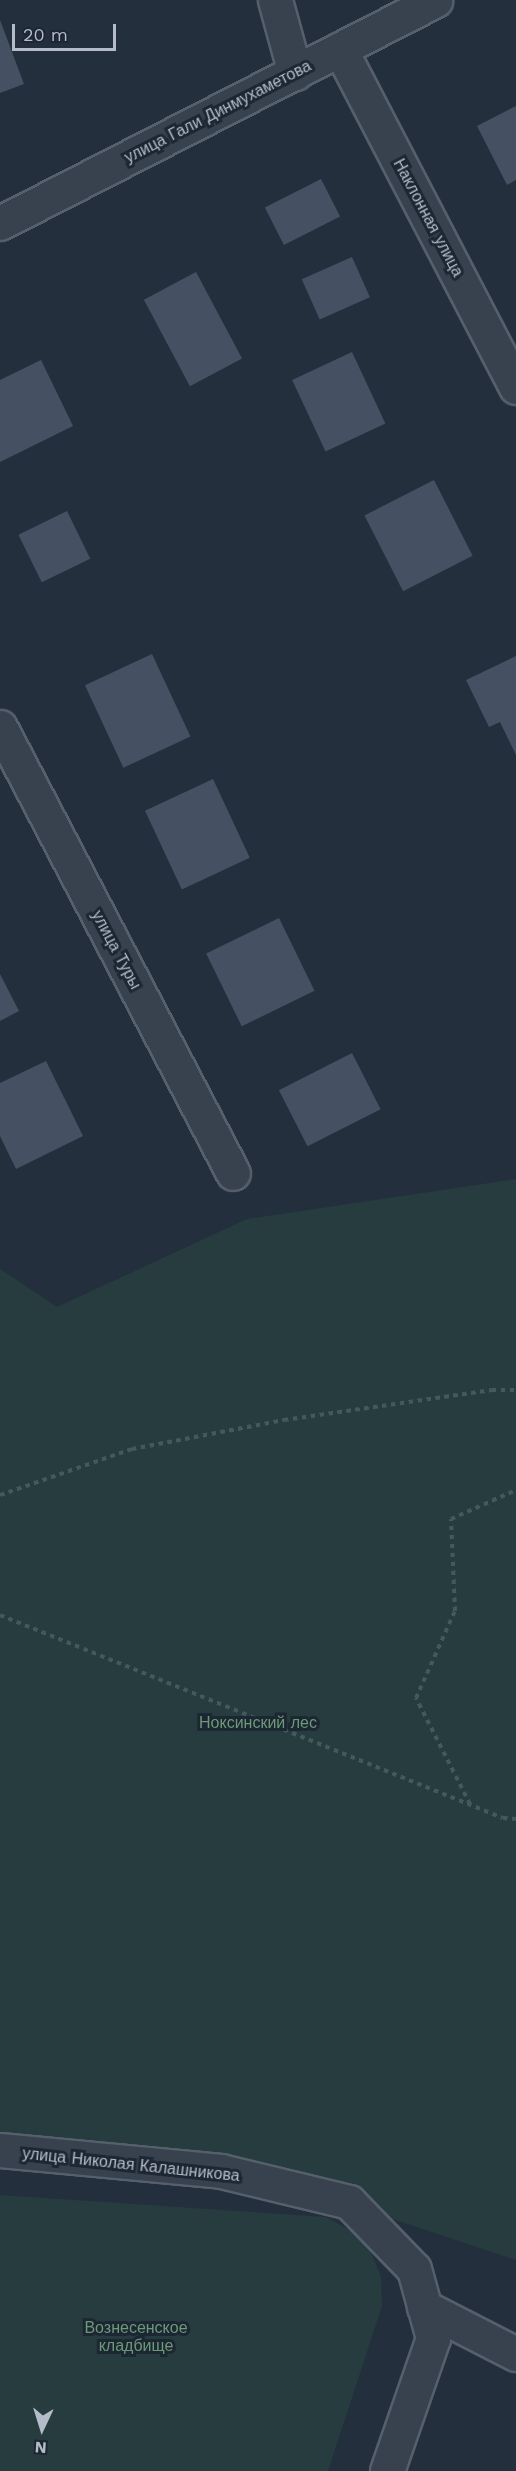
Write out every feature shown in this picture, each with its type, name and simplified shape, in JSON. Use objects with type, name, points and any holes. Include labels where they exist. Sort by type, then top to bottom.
[{"type":"street","points":[[275,0],[295,73]]},
{"type":"street","name":"улица Гали Динмухаметова","points":[[0,223],[435,0]]},
{"type":"street","name":"Наклонная улица","points":[[340,49],[516,387]]},
{"type":"street","name":"улица Туры","points":[[0,727],[233,1173]]},
{"type":"street","name":"улица Николая Калашникова","points":[[0,2150],[221,2171],[349,2202],[414,2269],[433,2338],[387,2471]]},
{"type":"street","points":[[424,2307],[516,2354]]},
{"type":"path","points":[[0,1495],[132,1449],[284,1420],[492,1390],[516,1390]]},
{"type":"path","points":[[470,1805],[416,1698],[455,1611],[451,1519],[516,1490]]},
{"type":"path","points":[[0,1615],[470,1805],[503,1818],[516,1819]]},
{"type":"green space","name":"Ноксинский лес","points":[[516,1179],[516,2260],[223,2163],[0,2138],[0,1269],[57,1307],[247,1219]]},
{"type":"green space","name":"Вознесенское кладбище","points":[[0,2195],[326,2217],[353,2232],[372,2254],[381,2277],[382,2306],[328,2471],[0,2471]]},
{"type":"building","points":[[0,20],[24,84],[0,93]]},
{"type":"building","points":[[516,106],[516,180],[507,185],[477,126]]},
{"type":"building","points":[[321,179],[340,216],[284,245],[265,208]]},
{"type":"building","points":[[352,257],[370,297],[320,320],[302,279]]},
{"type":"building","points":[[196,272],[242,359],[190,386],[144,300]]},
{"type":"building","points":[[352,352],[385,424],[326,451],[292,380]]},
{"type":"building","points":[[41,360],[73,426],[0,462],[0,380]]},
{"type":"building","points":[[434,480],[473,556],[403,591],[365,515]]},
{"type":"building","points":[[67,511],[90,559],[42,582],[18,535]]},
{"type":"building","points":[[152,654],[190,736],[123,768],[85,685]]},
{"type":"building","points":[[516,656],[516,755],[500,722],[489,727],[466,680]]},
{"type":"building","points":[[213,779],[250,858],[182,890],[145,811]]},
{"type":"building","points":[[279,918],[315,991],[242,1026],[206,954]]},
{"type":"building","points":[[0,974],[19,1011],[0,1021]]},
{"type":"building","points":[[352,1053],[381,1109],[308,1146],[279,1090]]},
{"type":"building","points":[[46,1061],[83,1136],[16,1169],[0,1136],[0,1083]]}]
